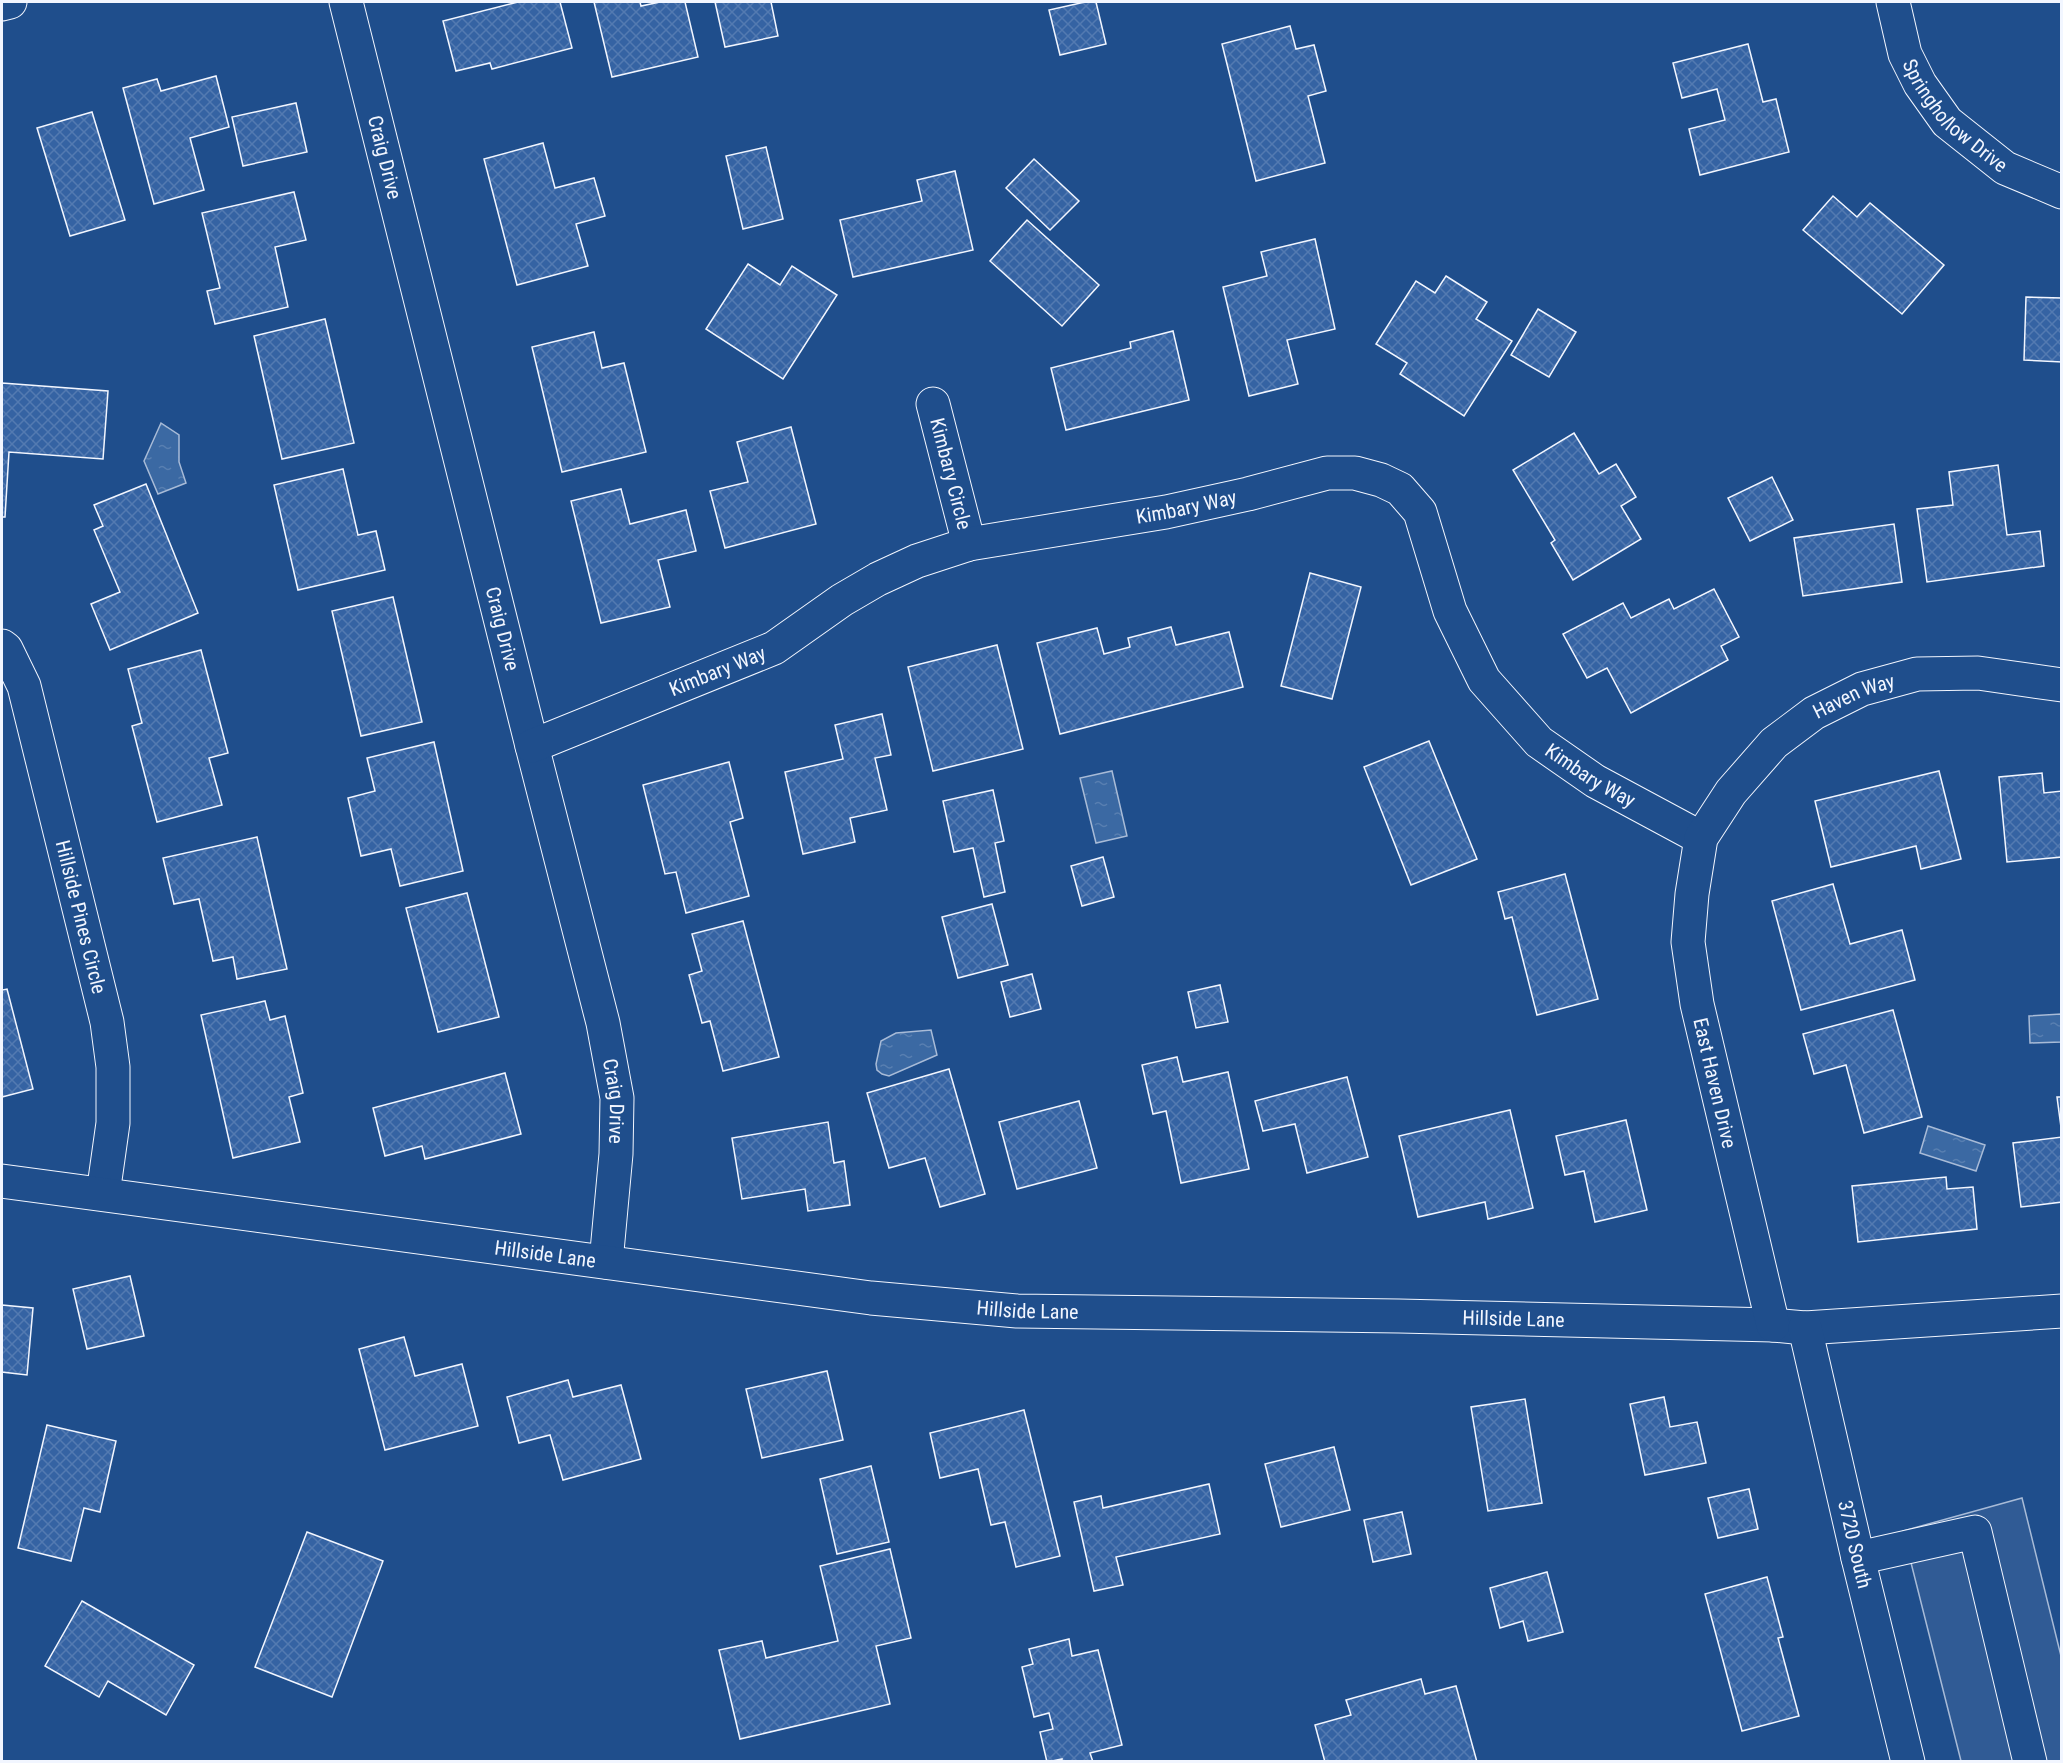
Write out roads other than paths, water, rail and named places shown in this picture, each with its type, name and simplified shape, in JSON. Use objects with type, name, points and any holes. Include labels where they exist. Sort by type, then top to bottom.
[{"type":"street","points":[[2,3],[10,2]]},
{"type":"street","name":"Craig Drive","points":[[346,2],[603,1023],[617,1098],[616,1154],[606,1262]]},
{"type":"street","name":"Springhollow Drive","points":[[1893,2],[1905,54],[1920,84],[1947,122],[2005,168],[2061,192]]},
{"type":"street","name":"Kimbary Circle","points":[[933,404],[969,544]]},
{"type":"street","name":"Kimbary Way","points":[[532,746],[774,648],[842,600],[878,579],[917,561],[969,544],[1166,512],[1248,494],[1327,473],[1355,473],[1381,480],[1400,489],[1420,512],[1450,611],[1484,680],[1539,742],[1595,781],[1701,838]]},
{"type":"street","name":"Hillside Pines Circle","points":[[2,646],[6,649],[24,686],[107,1022],[113,1067],[113,1123],[103,1194]]},
{"type":"street","name":"Haven Way","points":[[1701,838],[1731,792],[1774,743],[1814,712],[1862,689],[1917,674],[1978,673],[2061,685]]},
{"type":"street","name":"East Haven Drive","points":[[1701,838],[1692,894],[1688,942],[1697,1004],[1789,1326]]},
{"type":"street","name":"Hillside Lane","points":[[2,1181],[871,1299],[1017,1311],[1399,1316],[1789,1326],[2061,1311]]},
{"type":"street","name":"3720 South","points":[[1789,1326],[1858,1558],[1908,1761]]},
{"type":"street","points":[[1858,1558],[1975,1532],[2030,1761]]},
{"type":"water","points":[[161,423],[179,435],[179,462],[186,483],[158,494],[144,461]]},
{"type":"water","points":[[1112,771],[1127,836],[1096,843],[1080,778]]},
{"type":"water","points":[[2061,1014],[2061,1042],[2030,1043],[2029,1016]]},
{"type":"water","points":[[931,1030],[937,1055],[889,1076],[877,1070],[876,1064],[881,1041],[896,1033]]},
{"type":"water","points":[[1928,1126],[1985,1145],[1976,1171],[1920,1153]]}]
